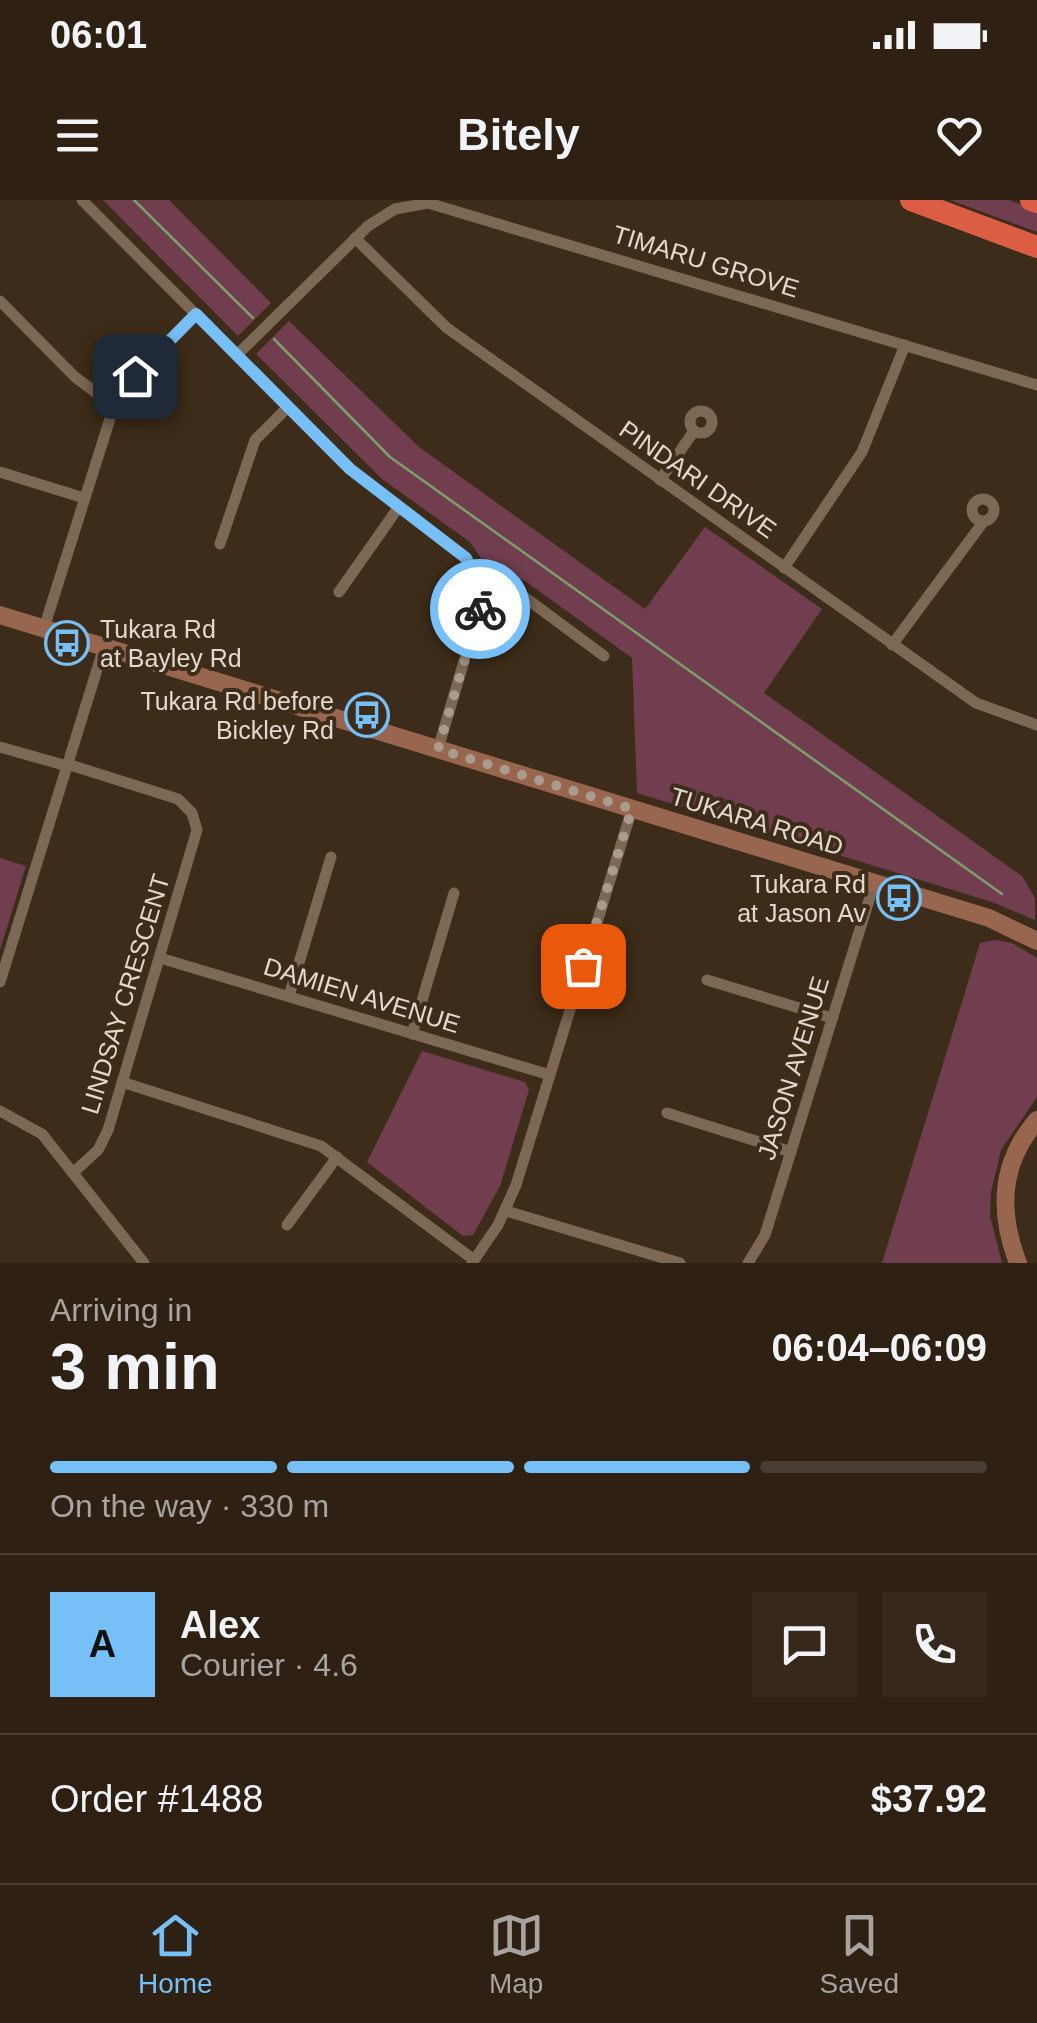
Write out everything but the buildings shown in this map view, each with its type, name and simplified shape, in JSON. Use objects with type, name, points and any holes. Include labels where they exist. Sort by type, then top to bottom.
[{"type":"highway","points":[[911,200],[1037,247]]},
{"type":"street","points":[[82,200],[350,469],[466,558],[481,590],[478,614],[438,749]]},
{"type":"street","name":"TIMARU GROVE","points":[[237,355],[388,206],[420,203],[447,206],[1037,385]]},
{"type":"street","name":"PINDARI DRIVE","points":[[355,238],[446,328],[986,709],[1037,724]]},
{"type":"street","points":[[0,300],[75,376],[114,406]]},
{"type":"street","points":[[44,628],[114,406],[135,376],[196,314]]},
{"type":"street","points":[[784,568],[862,452],[906,344]]},
{"type":"street","points":[[220,544],[255,440],[288,407]]},
{"type":"street","points":[[660,480],[694,431]]},
{"type":"street","points":[[0,472],[84,498]]},
{"type":"street","points":[[339,592],[398,508]]},
{"type":"street","points":[[892,645],[984,521]]},
{"type":"street","points":[[481,590],[519,593],[604,656]]},
{"type":"street","name":"TUKARA ROAD","points":[[0,615],[1001,922],[1037,941]]},
{"type":"street","points":[[0,982],[104,647]]},
{"type":"street","name":"LINDSAY CRESCENT","points":[[0,746],[171,796],[201,818],[103,1142],[74,1170]]},
{"type":"street","points":[[122,1082],[289,1133],[337,1157],[473,1262],[506,1211],[632,809]]},
{"type":"street","points":[[289,996],[330,857]]},
{"type":"street","name":"JASON AVENUE","points":[[748,1263],[766,1234],[874,884]]},
{"type":"street","points":[[412,1034],[454,893]]},
{"type":"street","name":"DAMIEN AVENUE","points":[[160,958],[550,1075]]},
{"type":"street","points":[[707,980],[832,1018]]},
{"type":"street","points":[[0,1111],[42,1134],[144,1263]]},
{"type":"street","points":[[667,1114],[791,1152]]},
{"type":"street","points":[[1018,1263],[1007,1229],[1005,1190],[1015,1153],[1037,1120]]},
{"type":"street","points":[[287,1226],[337,1157]]},
{"type":"street","points":[[506,1211],[680,1263]]},
{"type":"shaded area","points":[[103,200],[169,200],[271,303],[238,336]]},
{"type":"shaded area","points":[[950,200],[1009,200],[1037,210],[1037,232]]},
{"type":"shaded area","points":[[289,321],[419,447],[645,609],[705,527],[822,609],[764,693],[1022,876],[1035,898],[1035,920],[992,902],[637,793],[632,658],[525,581],[489,570],[470,542],[382,479],[256,354]]},
{"type":"shaded area","points":[[0,858],[26,866],[0,950]]},
{"type":"shaded area","points":[[980,943],[1012,943],[1037,958],[1037,1097],[1001,1150],[991,1192],[990,1216],[1002,1263],[882,1263]]},
{"type":"shaded area","points":[[422,1051],[525,1082],[529,1090],[500,1186],[473,1235],[463,1236],[367,1162]]},
{"type":"waterway","points":[[134,200],[253,318]]},
{"type":"waterway","points":[[274,339],[390,457],[1002,894]]},
{"type":"way so far","points":[[480,609],[438,749],[632,809],[583,966]]},
{"type":"place","name":"Tukara Rd at Bayley Rd","points":[[67,643]]},
{"type":"place","name":"Tukara Rd before Bickley Rd","points":[[367,715]]},
{"type":"place","name":"Tukara Rd at Jason Av","points":[[899,898]]},
{"type":"route","points":[[135,376],[196,314],[350,469],[466,558],[481,590],[480,609]]}]
